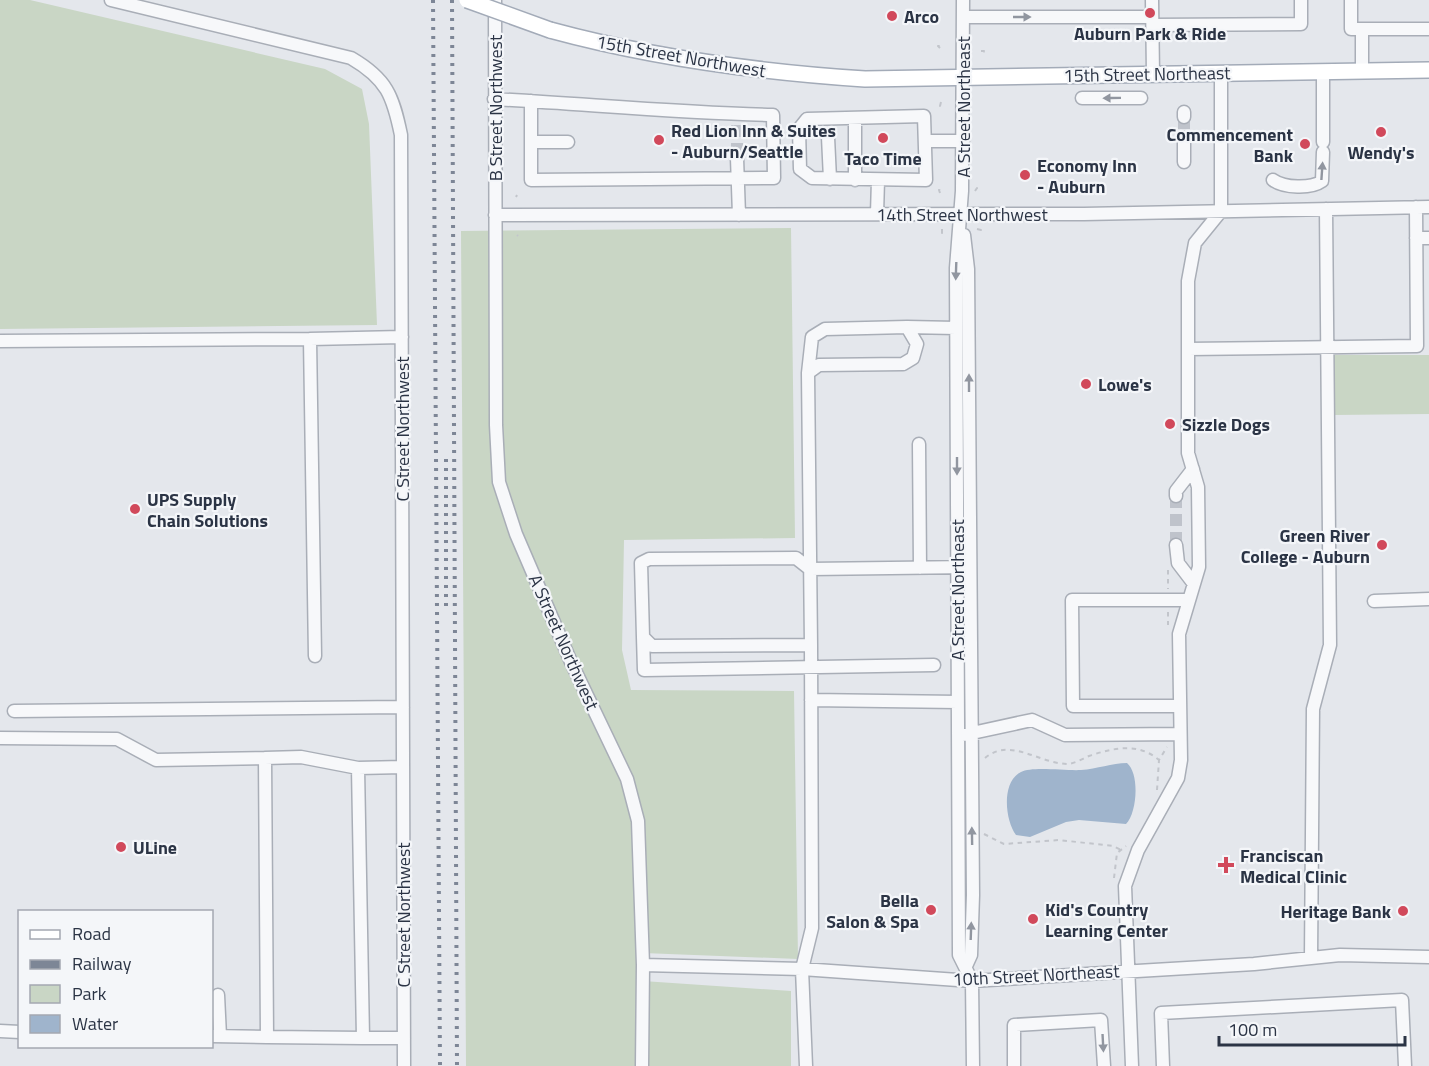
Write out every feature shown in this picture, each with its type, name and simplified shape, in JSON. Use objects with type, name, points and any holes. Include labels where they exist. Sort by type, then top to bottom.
[{"type":"main road","name":"15th Street Northwest","points":[[467,0],[550,30],[615,48],[693,62],[791,75],[865,78]]},
{"type":"main road","name":"15th Street Northeast","points":[[865,78],[1429,70]]},
{"type":"street","name":"C Street Northwest","points":[[111,0],[351,58],[380,80],[394,101],[401,135],[404,1066]]},
{"type":"street","name":"B Street Northwest","points":[[495,0],[495,215]]},
{"type":"street","name":"A Street Northeast","points":[[963,0],[963,141],[961,213],[956,268],[956,328],[964,567],[958,702],[964,735]]},
{"type":"street","points":[[1152,0],[1153,74]]},
{"type":"street","points":[[963,17],[1301,24],[1301,0]]},
{"type":"street","points":[[1351,0],[1351,29],[1429,29]]},
{"type":"street","points":[[1362,29],[1362,71]]},
{"type":"street","points":[[1273,180],[1280,185],[1316,185],[1322,181],[1323,72]]},
{"type":"street","points":[[1132,1066],[1125,886],[1138,849],[1178,778],[1179,634],[1199,572],[1200,538],[1198,487],[1188,453],[1188,281],[1195,243],[1221,211],[1221,73]]},
{"type":"street","points":[[1082,98],[1141,98]]},
{"type":"street","points":[[494,99],[531,101],[736,119],[773,115],[774,178],[531,180],[531,101]]},
{"type":"street","points":[[924,116],[926,180],[812,178],[800,168],[799,129],[807,119],[855,118],[924,116]]},
{"type":"street","points":[[855,118],[855,180]]},
{"type":"street","points":[[828,137],[830,179]]},
{"type":"street","points":[[1184,138],[1184,162]]},
{"type":"street","points":[[925,141],[963,141]]},
{"type":"street","points":[[531,142],[568,142]]},
{"type":"street","points":[[737,158],[739,215]]},
{"type":"street","points":[[877,214],[878,180]]},
{"type":"street","points":[[1188,348],[1417,346],[1423,207]]},
{"type":"street","name":"14th Street Northwest","points":[[495,215],[877,214],[1423,207]]},
{"type":"street","points":[[1311,958],[1313,708],[1330,645],[1326,209]]},
{"type":"street","name":"A Street Northeast","points":[[961,213],[968,269],[964,735],[973,894],[970,955],[966,966],[972,981],[973,1066]]},
{"type":"street","name":"A Street Northwest","points":[[495,215],[496,425],[499,482],[516,534],[571,662],[627,779],[638,821],[643,965],[642,1066]]},
{"type":"street","points":[[808,373],[819,365],[903,364],[913,358],[918,344],[907,327]]},
{"type":"street","points":[[806,1066],[802,969],[812,928],[808,373],[812,337],[825,329],[956,328]]},
{"type":"street","points":[[0,342],[402,337]]},
{"type":"street","points":[[310,339],[315,656]]},
{"type":"street","points":[[919,444],[920,568]]},
{"type":"street","points":[[1176,496],[1176,491],[1193,470]]},
{"type":"street","points":[[1176,545],[1178,563],[1194,584]]},
{"type":"street","points":[[934,665],[644,669],[641,563],[649,559],[795,558],[810,569],[964,567]]},
{"type":"street","points":[[1374,601],[1429,598]]},
{"type":"street","points":[[1180,706],[1073,706],[1072,600],[1189,600]]},
{"type":"street","points":[[643,637],[652,646],[811,645]]},
{"type":"street","points":[[811,700],[958,702]]},
{"type":"street","points":[[14,711],[403,707]]},
{"type":"street","points":[[964,735],[1032,720],[1065,735],[1180,734]]},
{"type":"street","points":[[0,738],[117,739],[156,760],[301,757],[358,768],[403,767]]},
{"type":"street","points":[[265,758],[267,1037]]},
{"type":"street","points":[[358,768],[363,1038]]},
{"type":"street","name":"10th Street Northeast","points":[[643,965],[802,969],[972,981],[1254,964],[1364,954],[1429,957]]},
{"type":"street","points":[[218,995],[216,1036],[404,1038]]},
{"type":"street","points":[[1164,1066],[1161,1013],[1402,1000],[1405,1066]]},
{"type":"street","points":[[1014,1066],[1014,1025],[1101,1020],[1104,1066]]},
{"type":"street","points":[[0,1031],[18,1032]]},
{"type":"path","points":[[982,766],[984,758],[994,750],[1006,747],[1040,760],[1070,764],[1109,750],[1126,748],[1149,752],[1158,760]]},
{"type":"path","points":[[983,834],[1004,844],[1059,840],[1113,846],[1121,850]]},
{"type":"green space","points":[[0,0],[30,0],[325,69],[362,89],[369,124],[377,325],[0,329]]},
{"type":"green space","points":[[791,228],[795,538],[624,540],[622,650],[631,690],[794,691],[798,959],[643,953],[643,981],[791,991],[791,1066],[466,1066],[461,231]]},
{"type":"green space","points":[[1334,355],[1429,355],[1429,414],[1334,415]]},
{"type":"water","points":[[1127,763],[1134,776],[1136,794],[1133,811],[1126,824],[1079,820],[1066,822],[1030,837],[1016,835],[1009,820],[1007,802],[1010,784],[1021,772],[1041,769],[1081,770]]},
{"type":"tunnel","points":[[1184,117],[1184,138]]},
{"type":"tunnel","points":[[737,125],[737,158]]},
{"type":"tunnel","points":[[1176,496],[1176,545]]},
{"type":"railway","points":[[433,0],[440,1066]]},
{"type":"railway","points":[[452,0],[457,1066]]},
{"type":"railway","points":[[446,459],[446,612]]},
{"type":"place","name":"Auburn Park & Ride","points":[[1150,13]]},
{"type":"place","name":"Arco","points":[[892,16]]},
{"type":"place","name":"Wendy's","points":[[1381,132]]},
{"type":"place","name":"Taco Time","points":[[883,138]]},
{"type":"place","name":"Red Lion Inn & Suites - Auburn/Seattle","points":[[659,140]]},
{"type":"place","name":"Commencement Bank","points":[[1305,144]]},
{"type":"place","name":"Economy Inn - Auburn","points":[[1025,175]]},
{"type":"place","name":"Lowe's","points":[[1086,384]]},
{"type":"place","name":"Sizzle Dogs","points":[[1170,424]]},
{"type":"place","name":"UPS Supply Chain Solutions","points":[[135,509]]},
{"type":"place","name":"Green River College - Auburn","points":[[1382,545]]},
{"type":"place","name":"ULine","points":[[121,847]]},
{"type":"place","name":"Franciscan Medical Clinic","points":[[1226,865]]},
{"type":"place","name":"Bella Salon & Spa","points":[[931,910]]},
{"type":"place","name":"Heritage Bank","points":[[1403,911]]},
{"type":"place","name":"Kid's Country Learning Center","points":[[1033,919]]}]
